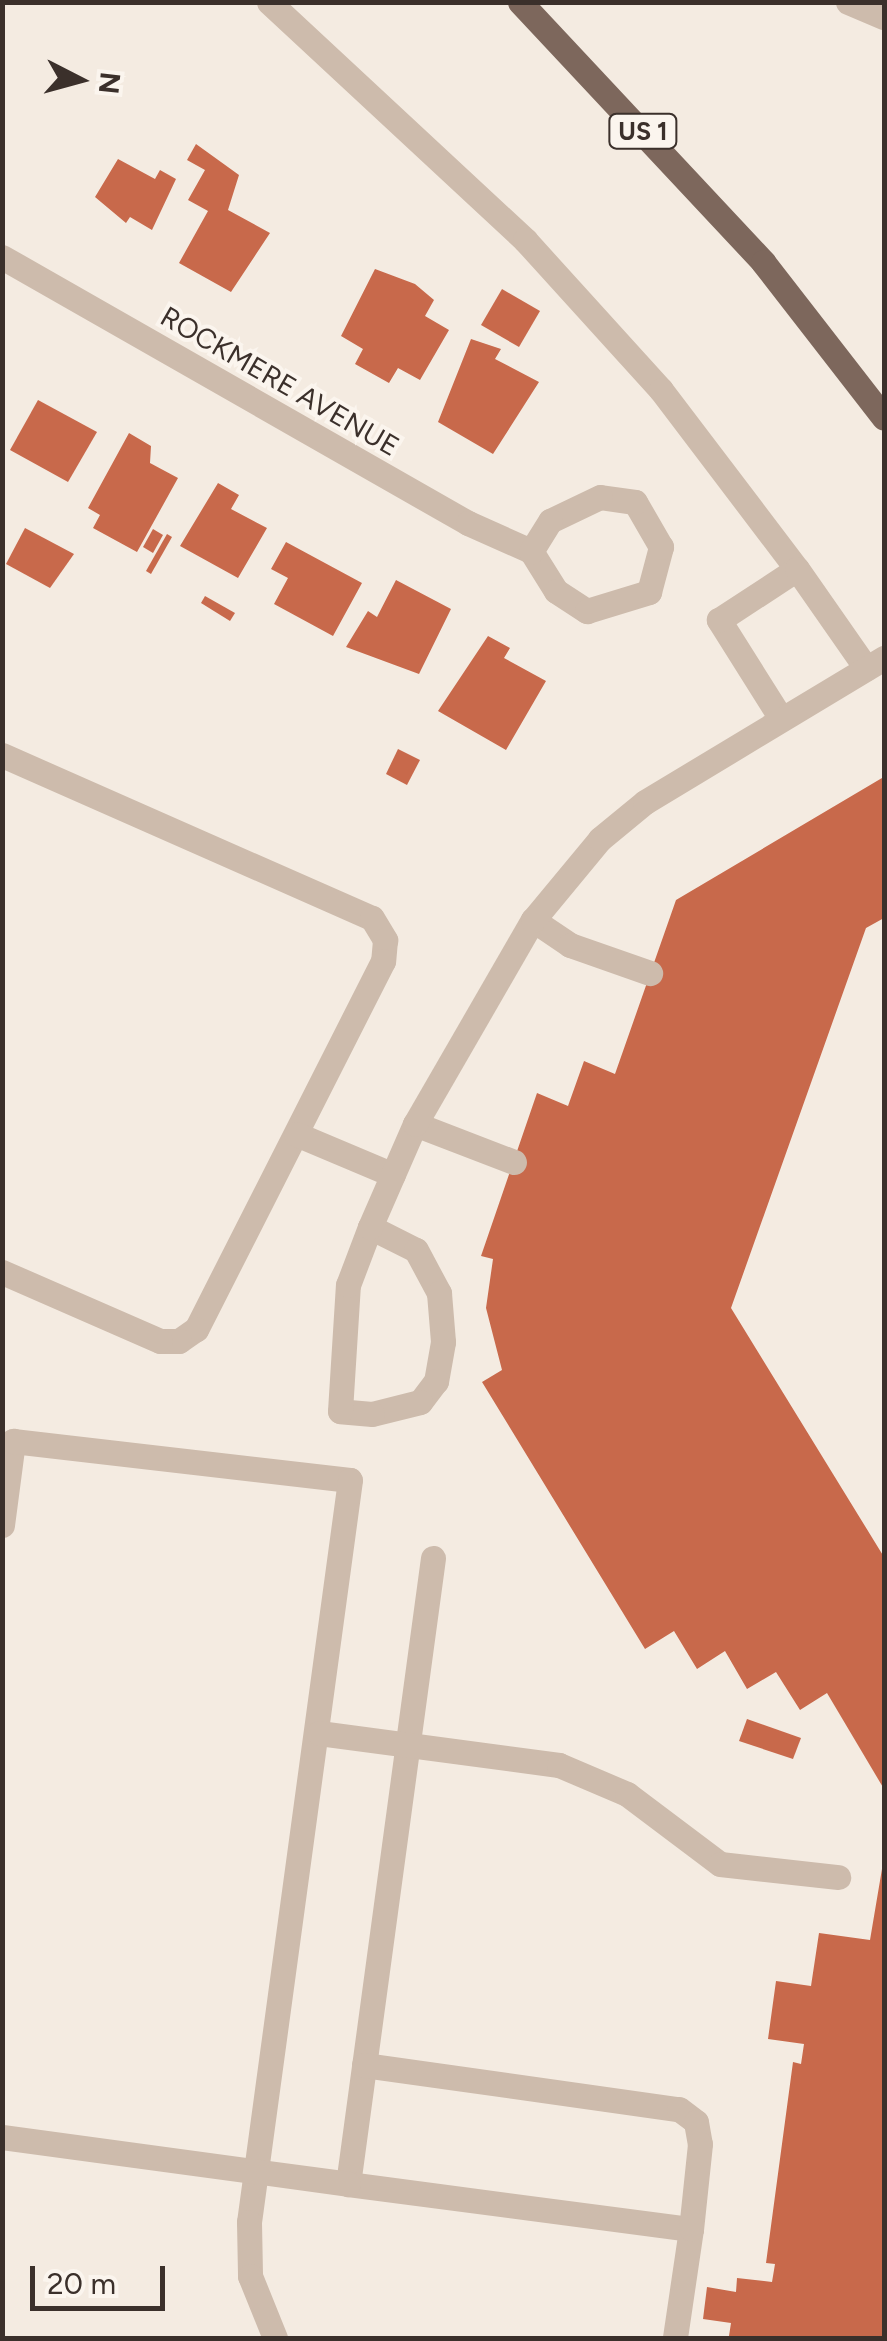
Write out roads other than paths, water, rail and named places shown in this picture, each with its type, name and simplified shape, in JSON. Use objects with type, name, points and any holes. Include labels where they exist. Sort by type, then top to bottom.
[{"type":"main road","name":"US 1","points":[[520,2],[763,262],[884,418]]},
{"type":"street","points":[[269,2],[525,240],[662,390],[797,569],[875,662],[645,802],[600,839],[533,920],[416,1124],[370,1227],[345,1300],[340,1411],[372,1414],[420,1402],[436,1381],[443,1342],[439,1293],[416,1250],[370,1227]]},
{"type":"street","points":[[848,2],[884,18]]},
{"type":"street","name":"ROCKMERE AVENUE","points":[[2,257],[468,524],[531,551]]},
{"type":"street","points":[[600,496],[635,502],[661,547],[649,592],[606,611],[588,610],[556,592],[531,551],[550,521],[600,496]]},
{"type":"street","points":[[780,717],[719,620],[797,569]]},
{"type":"street","points":[[2,755],[372,918],[385,940],[382,960],[196,1329],[179,1341],[160,1342],[2,1272]]},
{"type":"street","points":[[533,920],[570,945],[650,973]]},
{"type":"street","points":[[416,1124],[514,1162]]},
{"type":"street","points":[[296,1134],[393,1176]]},
{"type":"street","points":[[2,1525],[13,1442],[350,1480],[255,2172],[250,2276],[274,2338]]},
{"type":"street","points":[[348,2184],[433,1558]]},
{"type":"street","points":[[318,1732],[593,1775],[720,1864],[838,1877]]},
{"type":"street","points":[[364,2065],[680,2109],[696,2122],[700,2144],[675,2338]]},
{"type":"street","points":[[2,2137],[691,2229]]}]
